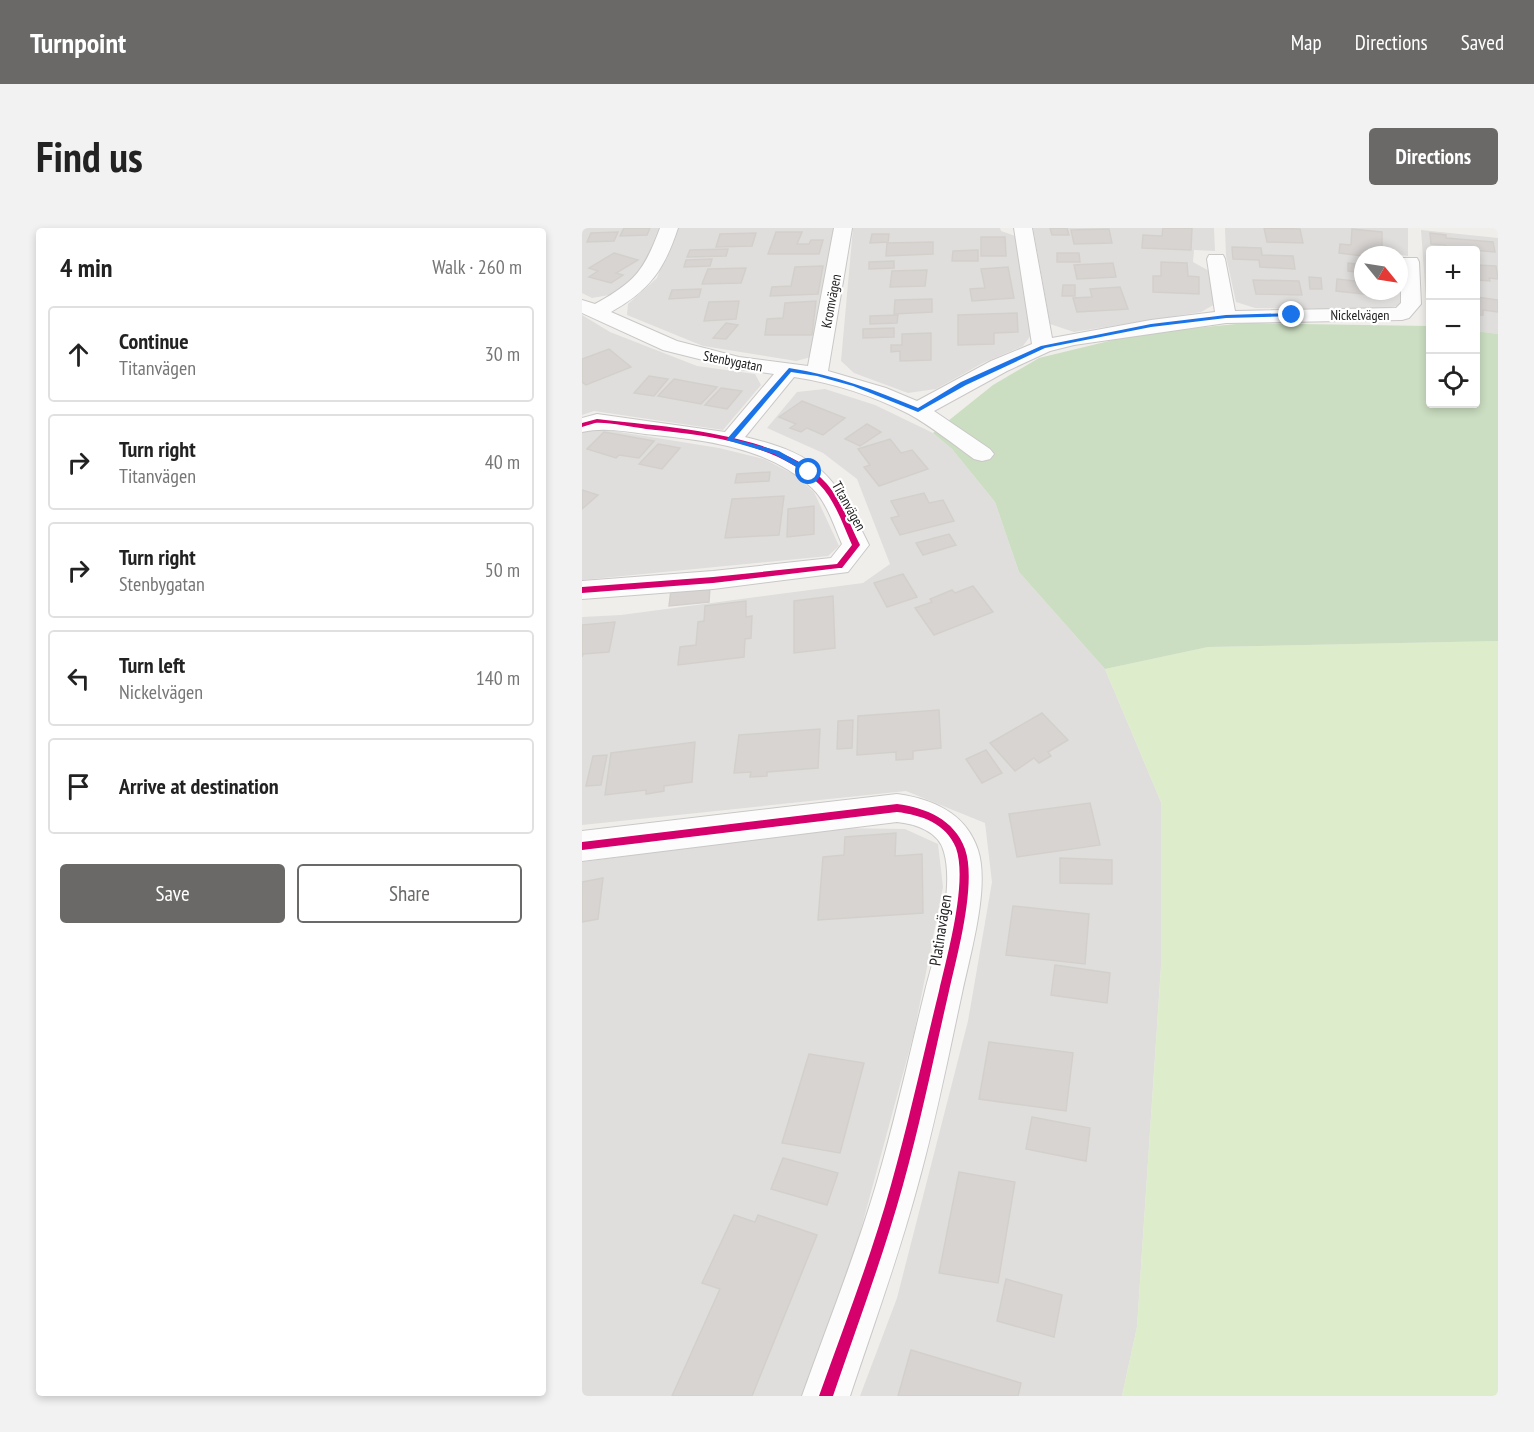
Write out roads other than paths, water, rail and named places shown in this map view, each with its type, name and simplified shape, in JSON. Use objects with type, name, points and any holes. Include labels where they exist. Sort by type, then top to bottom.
[{"type":"street","points":[[590,309],[636,289],[645,280],[658,260],[669,228]]},
{"type":"street","name":"Kromvägen","points":[[817,374],[843,228]]},
{"type":"street","points":[[1023,228],[1043,347]]},
{"type":"street","points":[[1216,259],[1226,317]]},
{"type":"street","name":"Nickelvägen","points":[[918,410],[972,379],[1043,347],[1113,332],[1226,317],[1402,314],[1411,303],[1410,262]]},
{"type":"street","name":"Stenbygatan","points":[[590,309],[670,346],[739,363],[817,374],[867,388],[918,410],[982,454]]},
{"type":"street","points":[[730,440],[789,370]]},
{"type":"street","name":"Titanvägen","points":[[582,425],[597,421],[730,440],[777,452],[796,462],[824,485],[856,545],[839,566],[713,580],[582,590]]},
{"type":"street","name":"Platinavägen","points":[[582,846],[897,808],[916,810],[945,825],[962,852],[962,899],[955,943],[916,1112],[888,1215],[826,1396]]}]
